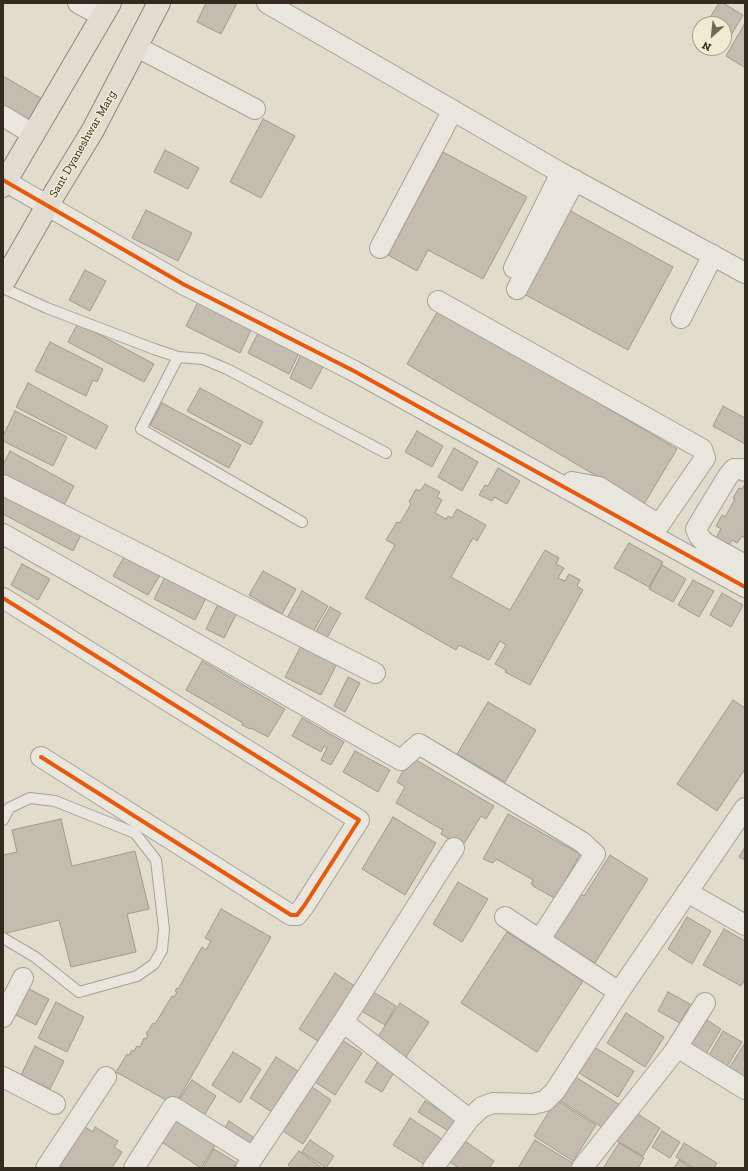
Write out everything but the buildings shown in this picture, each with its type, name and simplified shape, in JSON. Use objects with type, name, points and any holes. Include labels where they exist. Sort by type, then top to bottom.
[{"type":"main road","name":"Sant Dyaneshwar Marg","points":[[3,283],[93,130],[160,3]]},
{"type":"main road","points":[[4,183],[106,10]]},
{"type":"street","points":[[78,3],[106,10]]},
{"type":"street","points":[[267,3],[568,176],[745,273]]},
{"type":"street","points":[[137,46],[255,109]]},
{"type":"street","points":[[380,248],[453,110]]},
{"type":"street","points":[[3,116],[33,134]]},
{"type":"street","points":[[512,285],[568,176]]},
{"type":"street","points":[[4,183],[183,284],[354,371],[745,587]]},
{"type":"street","points":[[681,318],[714,255]]},
{"type":"street","points":[[438,301],[702,449],[705,458],[659,525],[599,487],[572,482],[567,489]]},
{"type":"street","points":[[745,471],[742,469],[734,469],[728,476],[696,530],[705,543],[745,565]]},
{"type":"street","points":[[3,485],[375,673]]},
{"type":"street","points":[[3,534],[401,760],[419,744],[582,842],[595,854],[540,939]]},
{"type":"street","points":[[3,598],[359,820],[304,906],[297,915],[291,915],[41,757]]},
{"type":"street","points":[[433,1168],[469,1119],[482,1108],[493,1103],[533,1104],[545,1101],[555,1091],[619,992],[745,808]]},
{"type":"street","points":[[134,1168],[173,1107],[249,1163],[343,1022],[454,848]]},
{"type":"street","points":[[687,892],[745,925]]},
{"type":"street","points":[[505,917],[619,992]]},
{"type":"street","points":[[3,1017],[23,978]]},
{"type":"street","points":[[587,1166],[677,1047],[705,1003]]},
{"type":"street","points":[[343,1022],[469,1119]]},
{"type":"street","points":[[677,1047],[745,1089]]},
{"type":"street","points":[[3,1077],[55,1104]]},
{"type":"street","points":[[46,1168],[106,1077]]},
{"type":"lane","points":[[3,288],[47,308],[178,358],[203,360],[228,369],[386,453]]},
{"type":"lane","points":[[178,358],[141,429],[302,522]]},
{"type":"lane","points":[[3,820],[9,808],[30,798],[55,801],[135,833],[156,860],[164,929],[162,950],[154,964],[137,976],[79,992],[35,957],[3,938]]},
{"type":"cycle path","points":[[3,180],[183,284],[354,371],[745,587]]},
{"type":"cycle path","points":[[3,598],[359,820],[304,906],[297,915],[291,915],[41,757]]}]
